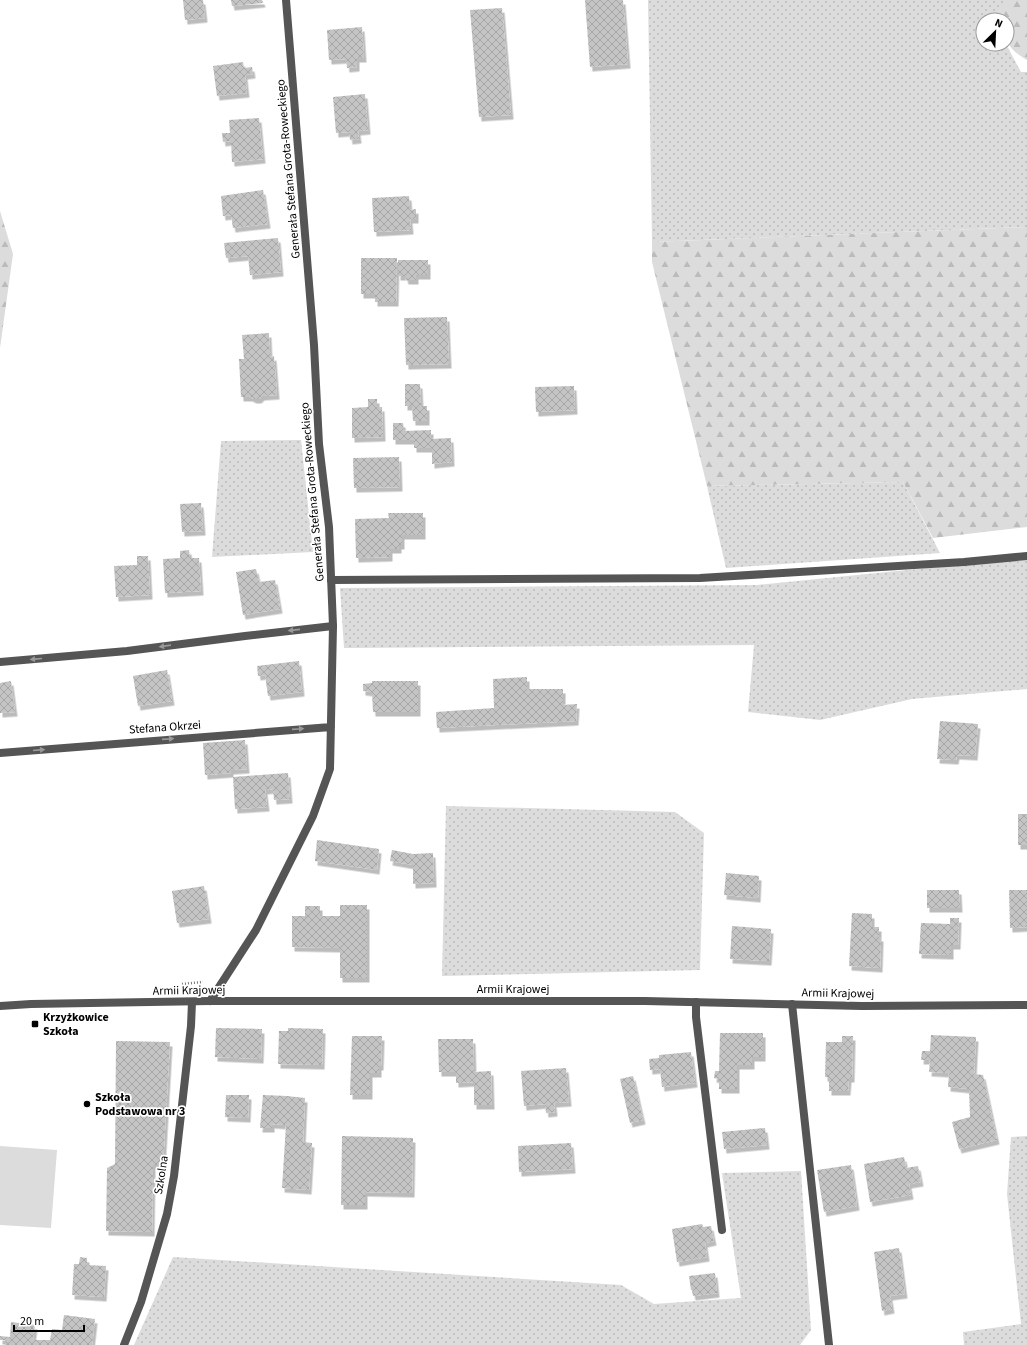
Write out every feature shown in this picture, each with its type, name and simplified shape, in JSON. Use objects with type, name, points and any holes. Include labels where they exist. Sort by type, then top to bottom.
[{"type":"street","name":"Generała Stefana Grota-Roweckiego","points":[[210,1001],[256,930],[313,816],[330,769],[333,626],[329,527],[319,444],[314,345],[286,0]]},
{"type":"street","points":[[331,580],[700,578],[964,562],[1027,556]]},
{"type":"street","points":[[0,662],[131,651],[333,626]]},
{"type":"street","name":"Stefana Okrzei","points":[[0,753],[331,727]]},
{"type":"street","name":"Armii Krajowej","points":[[0,1006],[31,1004],[210,1001],[645,1001],[862,1006],[1027,1005]]},
{"type":"street","name":"Szkolna","points":[[124,1345],[141,1302],[167,1214],[174,1176],[192,1002]]},
{"type":"street","points":[[696,1002],[696,1017],[722,1230]]},
{"type":"street","points":[[792,1004],[829,1345]]},
{"type":"green space","points":[[648,0],[1009,0],[999,12],[975,12],[975,52],[1010,52],[1021,72],[1027,72],[1027,227],[652,242]]},
{"type":"green space","points":[[1007,0],[1027,0],[1027,60],[1015,52],[1015,12],[999,11]]},
{"type":"green space","points":[[0,211],[13,254],[0,348]]},
{"type":"green space","points":[[1027,227],[1027,527],[933,538],[903,482],[707,486],[652,262],[652,242]]},
{"type":"green space","points":[[301,440],[313,552],[212,557],[221,441]]},
{"type":"green space","points":[[903,482],[940,553],[726,568],[707,486]]},
{"type":"green space","points":[[1027,558],[1027,689],[912,699],[820,720],[748,712],[754,645],[344,648],[340,588],[757,585]]},
{"type":"green space","points":[[446,806],[675,812],[704,833],[700,970],[442,976]]},
{"type":"green space","points":[[1027,1136],[1027,1345],[964,1345],[963,1332],[1021,1324],[1007,1194],[1011,1137]]},
{"type":"green space","points":[[0,1146],[57,1150],[51,1228],[0,1225]]},
{"type":"green space","points":[[801,1171],[811,1330],[800,1345],[134,1345],[173,1257],[621,1285],[654,1304],[741,1298],[722,1173]]},
{"type":"building","points":[[183,0],[203,0],[205,18],[185,20]]},
{"type":"building","points":[[231,0],[262,0],[263,3],[232,6]]},
{"type":"building","points":[[585,0],[623,0],[628,64],[590,67]]},
{"type":"building","points":[[502,8],[511,115],[479,117],[470,10]]},
{"type":"building","points":[[362,27],[364,58],[357,58],[357,67],[347,68],[346,59],[329,60],[327,30]]},
{"type":"building","points":[[243,62],[244,68],[252,67],[253,74],[245,75],[247,93],[217,96],[213,66]]},
{"type":"building","points":[[365,94],[368,130],[358,131],[359,139],[350,140],[349,132],[336,133],[333,97]]},
{"type":"building","points":[[259,118],[263,159],[232,162],[231,141],[223,142],[222,133],[230,133],[229,120]]},
{"type":"building","points":[[263,190],[268,224],[233,228],[231,215],[223,216],[221,196]]},
{"type":"building","points":[[409,196],[410,210],[416,209],[416,219],[410,219],[411,230],[374,232],[372,198]]},
{"type":"building","points":[[278,238],[281,272],[250,275],[248,256],[226,258],[224,243]]},
{"type":"building","points":[[361,258],[397,258],[396,302],[375,302],[375,294],[361,294]]},
{"type":"building","points":[[398,260],[428,260],[428,275],[416,275],[416,280],[406,280],[405,276],[398,276]]},
{"type":"building","points":[[447,317],[449,364],[406,365],[404,318]]},
{"type":"building","points":[[269,333],[270,357],[274,356],[277,395],[262,396],[259,399],[241,397],[239,359],[244,359],[242,335]]},
{"type":"building","points":[[405,384],[420,384],[421,406],[427,406],[427,421],[413,421],[412,406],[405,406]]},
{"type":"building","points":[[574,386],[575,410],[536,412],[535,387]]},
{"type":"building","points":[[368,399],[377,399],[377,407],[382,407],[383,437],[352,438],[352,408],[368,407]]},
{"type":"building","points":[[393,423],[403,423],[404,431],[431,430],[431,439],[451,438],[452,462],[432,464],[432,448],[414,448],[414,440],[393,440]]},
{"type":"building","points":[[399,457],[400,487],[354,488],[353,458]]},
{"type":"building","points":[[201,503],[203,531],[182,532],[180,504]]},
{"type":"building","points":[[388,513],[423,513],[423,535],[402,535],[402,545],[399,545],[399,549],[390,549],[390,557],[356,558],[355,519],[389,518]]},
{"type":"building","points":[[189,550],[190,558],[199,558],[201,591],[165,593],[163,559],[180,558],[180,551]]},
{"type":"building","points":[[137,556],[148,556],[150,595],[116,597],[114,566],[137,565]]},
{"type":"building","points":[[256,569],[259,582],[275,580],[280,609],[243,615],[236,572]]},
{"type":"building","points":[[299,661],[302,692],[268,696],[265,675],[258,676],[257,666]]},
{"type":"building","points":[[167,670],[172,701],[138,706],[133,676]]},
{"type":"building","points":[[527,677],[527,689],[563,689],[563,705],[577,704],[576,721],[437,728],[436,712],[494,708],[493,679]]},
{"type":"building","points":[[11,681],[15,712],[0,713],[0,683]]},
{"type":"building","points":[[372,681],[418,681],[418,712],[373,712],[372,692],[363,691],[363,684],[372,683]]},
{"type":"building","points":[[940,721],[978,724],[975,756],[957,755],[956,760],[937,759]]},
{"type":"building","points":[[245,740],[247,769],[231,770],[231,773],[205,775],[203,743]]},
{"type":"building","points":[[288,773],[290,799],[274,800],[273,789],[265,790],[267,807],[235,809],[233,777]]},
{"type":"building","points":[[1018,814],[1027,814],[1027,845],[1018,845]]},
{"type":"building","points":[[317,840],[379,849],[377,870],[315,861]]},
{"type":"building","points":[[392,850],[413,854],[433,853],[434,883],[413,884],[413,865],[390,861]]},
{"type":"building","points":[[726,873],[759,876],[758,898],[724,895]]},
{"type":"building","points":[[204,886],[209,919],[177,923],[172,891]]},
{"type":"building","points":[[927,890],[959,890],[960,908],[927,908]]},
{"type":"building","points":[[1009,890],[1027,890],[1027,927],[1010,928]]},
{"type":"building","points":[[340,905],[367,905],[367,978],[340,978],[340,948],[292,947],[292,916],[305,916],[305,906],[320,906],[320,916],[340,916]]},
{"type":"building","points":[[852,913],[872,914],[872,927],[879,927],[879,937],[881,937],[880,968],[849,966]]},
{"type":"building","points":[[950,918],[959,918],[958,945],[951,945],[951,955],[919,954],[921,923],[950,924]]},
{"type":"building","points":[[732,926],[771,929],[769,961],[730,959]]},
{"type":"building","points":[[216,1028],[262,1029],[261,1059],[215,1057]]},
{"type":"building","points":[[288,1028],[323,1029],[322,1065],[278,1064],[279,1031],[288,1031]]},
{"type":"building","points":[[720,1033],[763,1033],[763,1057],[752,1057],[752,1065],[737,1065],[737,1089],[719,1089],[719,1079],[714,1078],[715,1071],[719,1071]]},
{"type":"building","points":[[931,1035],[976,1037],[974,1074],[983,1075],[997,1140],[959,1149],[952,1122],[970,1117],[969,1089],[948,1087],[949,1073],[929,1072],[930,1060],[921,1060],[922,1051],[930,1051]]},
{"type":"building","points":[[352,1036],[382,1036],[381,1066],[379,1066],[379,1073],[370,1073],[370,1095],[350,1095]]},
{"type":"building","points":[[842,1036],[853,1036],[852,1078],[849,1078],[848,1091],[829,1091],[829,1077],[825,1077],[826,1042],[842,1042]]},
{"type":"building","points":[[438,1039],[473,1039],[474,1072],[491,1071],[492,1105],[474,1105],[474,1082],[456,1083],[456,1072],[439,1072]]},
{"type":"building","points":[[116,1041],[170,1042],[163,1165],[153,1165],[152,1232],[106,1231],[107,1168],[115,1164]]},
{"type":"building","points":[[691,1052],[695,1083],[662,1087],[660,1069],[650,1070],[649,1059],[659,1058],[659,1055]]},
{"type":"building","points":[[566,1068],[569,1102],[554,1103],[555,1112],[546,1113],[545,1104],[524,1106],[521,1071]]},
{"type":"building","points":[[633,1076],[643,1120],[630,1123],[620,1079]]},
{"type":"building","points":[[226,1095],[249,1095],[248,1118],[225,1117]]},
{"type":"building","points":[[263,1095],[305,1098],[303,1142],[312,1143],[309,1190],[282,1188],[286,1125],[272,1124],[272,1128],[260,1128]]},
{"type":"building","points":[[765,1128],[767,1145],[724,1149],[722,1132]]},
{"type":"building","points":[[342,1136],[413,1138],[412,1193],[365,1192],[365,1205],[341,1205]]},
{"type":"building","points":[[571,1143],[573,1169],[519,1172],[518,1146]]},
{"type":"building","points":[[904,1157],[906,1168],[918,1166],[921,1182],[909,1184],[911,1195],[870,1202],[864,1164]]},
{"type":"building","points":[[851,1165],[857,1206],[824,1212],[817,1170]]},
{"type":"building","points":[[702,1224],[703,1227],[711,1226],[714,1241],[705,1243],[707,1257],[677,1262],[672,1229]]},
{"type":"building","points":[[899,1248],[905,1294],[890,1296],[892,1309],[882,1311],[874,1252]]},
{"type":"building","points":[[80,1257],[87,1258],[87,1265],[106,1266],[104,1297],[72,1295],[74,1264],[79,1264]]},
{"type":"building","points":[[715,1273],[717,1293],[693,1296],[689,1276]]},
{"type":"building","points":[[64,1315],[95,1319],[92,1345],[5,1345],[5,1340],[0,1340],[0,1336],[10,1337],[11,1322],[35,1325],[33,1340],[50,1340],[52,1329],[62,1330]]},
{"type":"place","name":"Krzyżkowice Szkoła","points":[[35,1024]]},
{"type":"place","name":"Szkoła Podstawowa nr 3","points":[[87,1104]]}]
